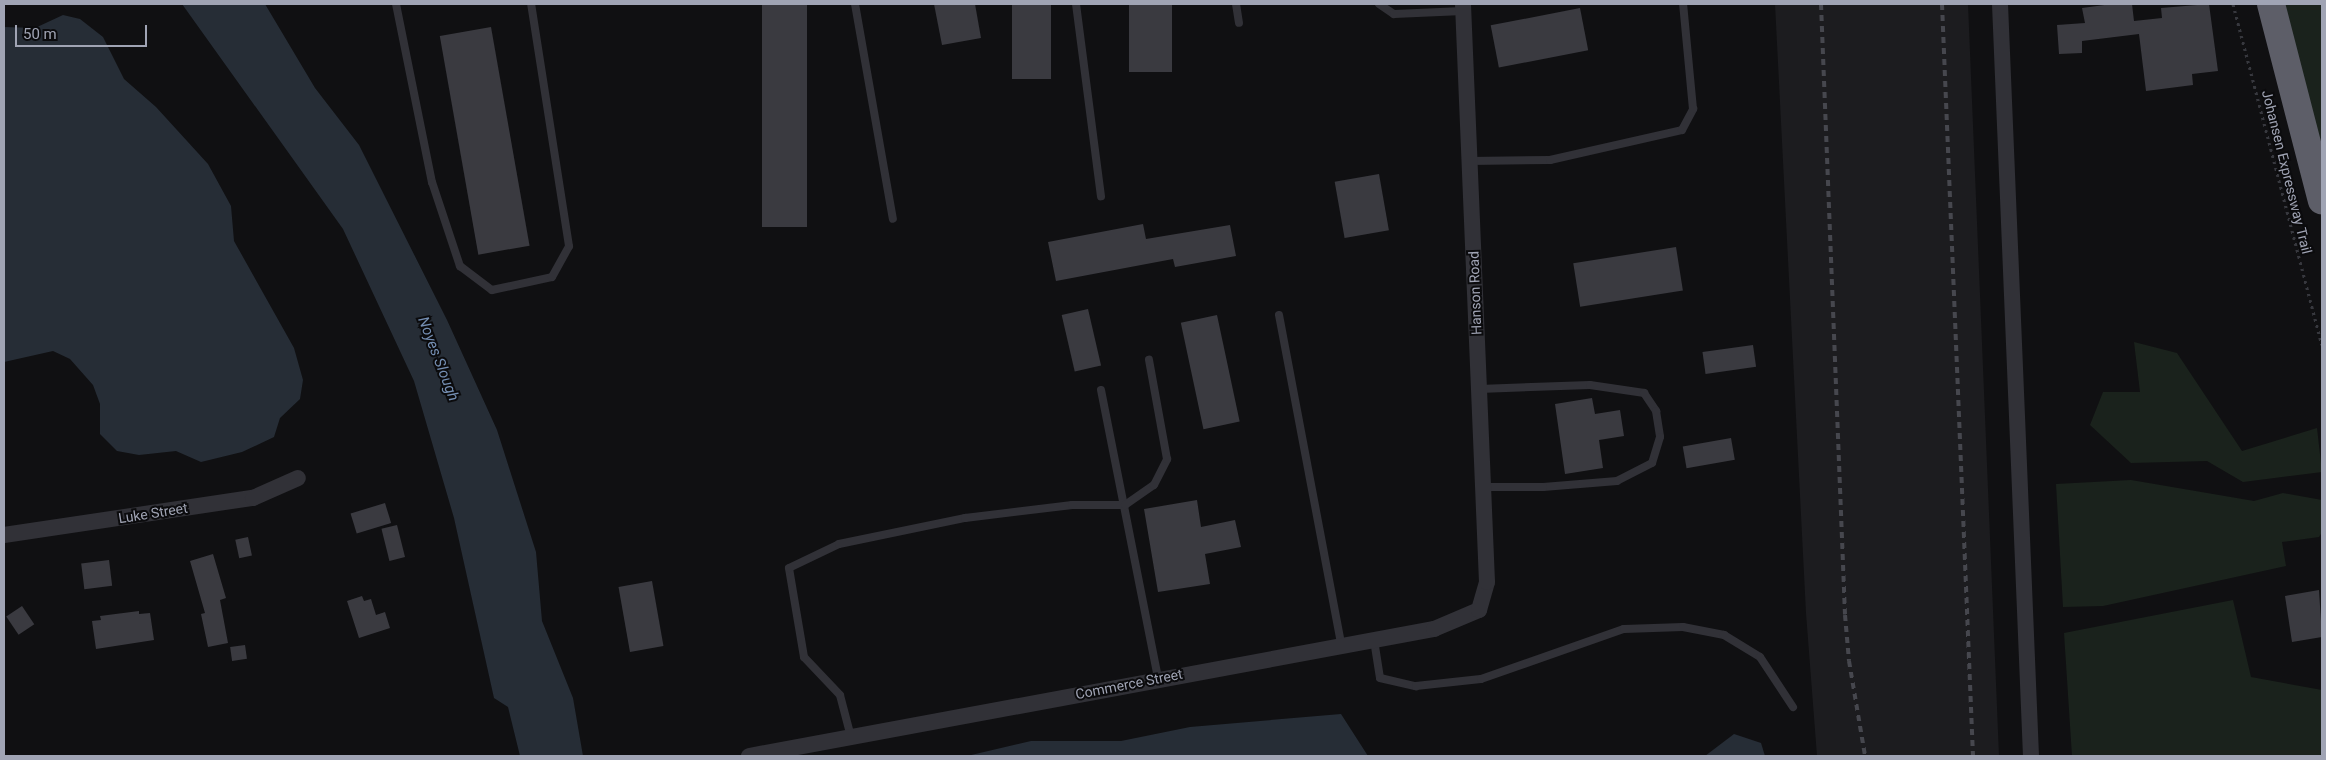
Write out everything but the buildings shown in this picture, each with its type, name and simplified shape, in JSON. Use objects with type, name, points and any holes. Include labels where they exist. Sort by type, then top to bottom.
[{"type":"highway","points":[[2271,4],[2322,202]]},
{"type":"street","points":[[2000,4],[2031,756]]},
{"type":"street","name":"Hanson Road","points":[[1463,8],[1487,582]]},
{"type":"street","name":"Luke Street","points":[[4,535],[253,498],[298,478]]},
{"type":"street","name":"Commerce Street","points":[[749,756],[1341,643],[1434,629],[1479,610],[1487,582]]},
{"type":"lane","points":[[396,4],[432,182],[460,266],[492,290],[552,277],[569,246],[531,4]]},
{"type":"lane","points":[[855,4],[893,219]]},
{"type":"lane","points":[[1076,4],[1101,196]]},
{"type":"lane","points":[[1236,4],[1240,23]]},
{"type":"lane","points":[[1379,4],[1394,14],[1463,8]]},
{"type":"lane","points":[[1470,161],[1550,160],[1682,130],[1693,109],[1683,4]]},
{"type":"lane","points":[[1279,316],[1341,643]]},
{"type":"lane","points":[[851,737],[840,696],[804,657],[789,568],[839,544],[965,518],[1072,505],[1125,505],[1154,485],[1167,459],[1149,360]]},
{"type":"lane","points":[[1479,389],[1590,385],[1644,393],[1656,411],[1660,437],[1652,463],[1617,480],[1543,487],[1484,487]]},
{"type":"lane","points":[[1101,390],[1158,678]]},
{"type":"lane","points":[[1374,638],[1380,678],[1416,686],[1481,680],[1624,629],[1684,627],[1724,636],[1760,657],[1793,707]]},
{"type":"path","name":"Johansen Expressway Trail","points":[[2233,4],[2322,345]]},
{"type":"shaded area","points":[[1775,4],[1968,4],[1999,756],[1817,756],[1806,613]]},
{"type":"shaded area","points":[[2284,4],[2322,4],[2322,154]]},
{"type":"shaded area","points":[[2134,342],[2177,353],[2242,451],[2317,428],[2322,472],[2243,482],[2207,461],[2131,463],[2090,425],[2103,392],[2140,392]]},
{"type":"shaded area","points":[[2131,480],[2254,501],[2283,493],[2322,500],[2322,532],[2319,537],[2282,542],[2286,566],[2103,606],[2063,607],[2056,484]]},
{"type":"shaded area","points":[[2233,600],[2251,677],[2322,690],[2322,756],[2072,756],[2064,633]]},
{"type":"water","name":"Noyes Slough","points":[[182,4],[265,4],[315,88],[359,145],[447,320],[497,430],[536,552],[542,621],[573,698],[583,756],[520,756],[508,707],[494,698],[454,518],[414,381],[343,229]]},
{"type":"water","points":[[63,15],[80,19],[103,37],[124,79],[156,107],[208,164],[231,206],[234,241],[294,348],[303,380],[300,399],[280,418],[274,437],[242,452],[201,462],[176,451],[139,455],[117,451],[100,434],[100,404],[93,385],[70,359],[53,351],[4,362],[4,27],[35,28]]},
{"type":"water","points":[[1341,714],[1368,756],[967,756],[1031,741],[1121,741],[1190,727]]},
{"type":"water","points":[[1734,734],[1761,743],[1765,756],[1705,756]]},
{"type":"railway","points":[[1821,4],[1845,615],[1849,661],[1865,756]]},
{"type":"railway","points":[[1942,4],[1973,756]]}]
